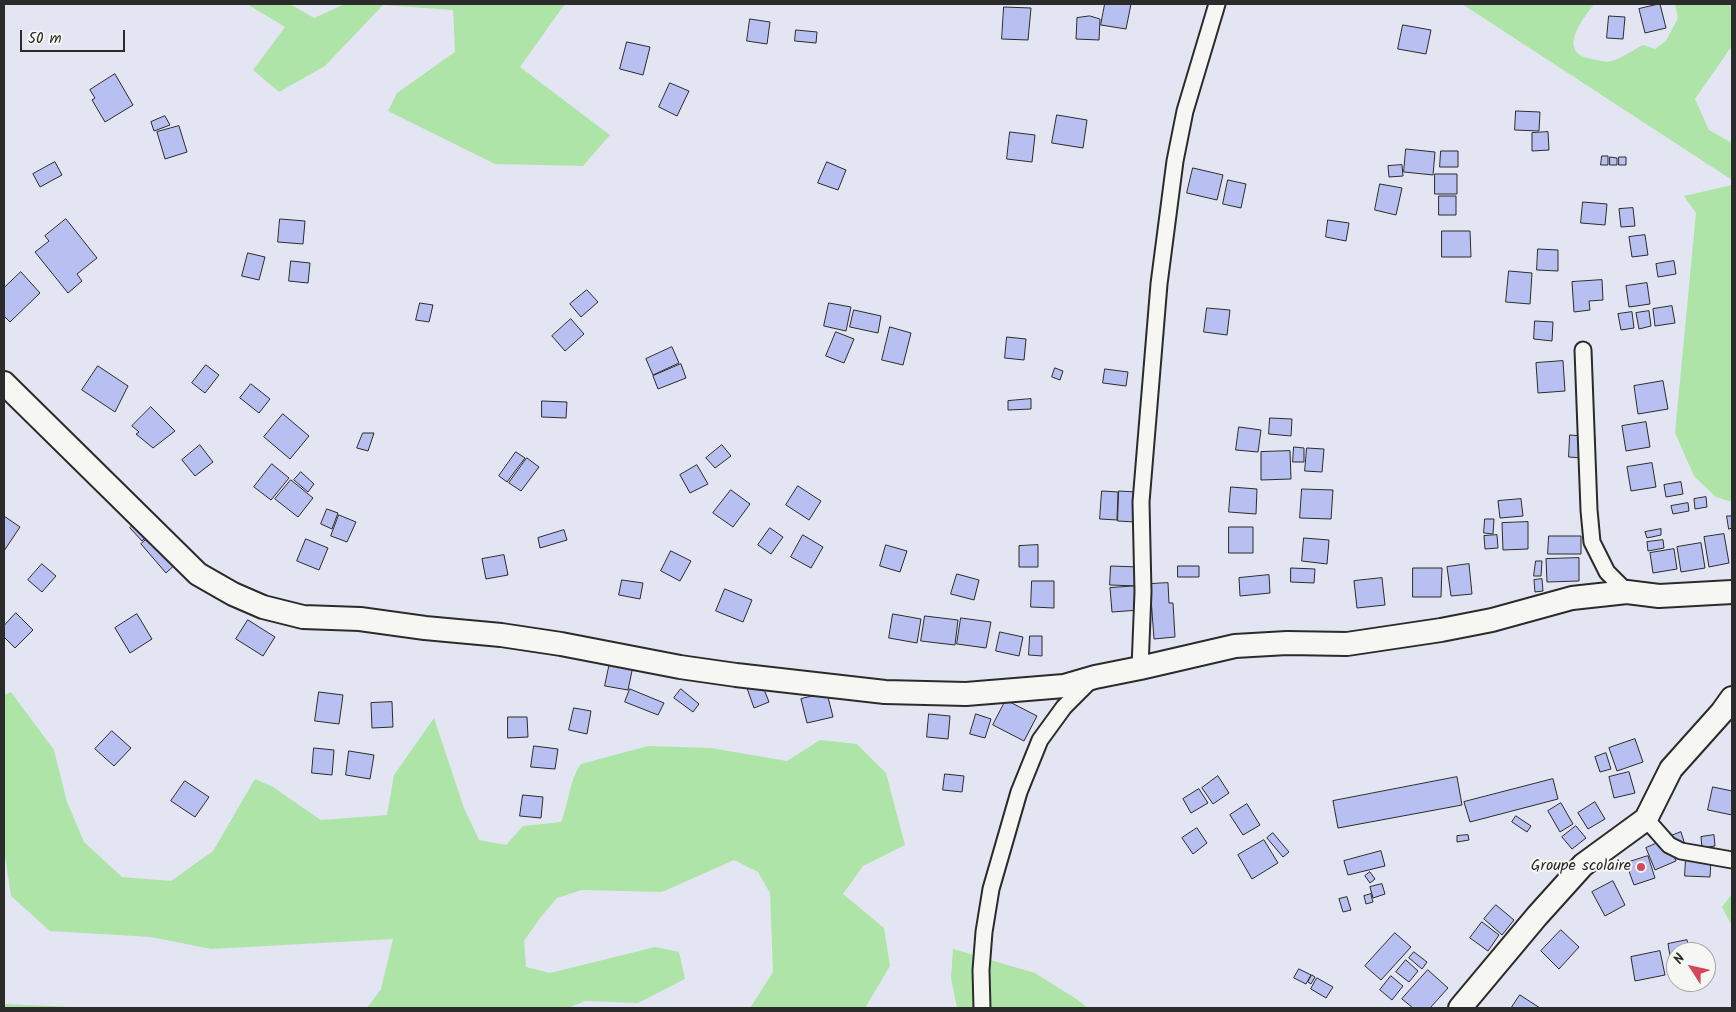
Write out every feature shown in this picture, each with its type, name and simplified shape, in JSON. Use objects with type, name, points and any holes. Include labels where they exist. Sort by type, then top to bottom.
[{"type":"street","points":[[1140,668],[1143,592],[1141,502],[1159,284],[1175,161],[1183,120],[1217,4]]},
{"type":"street","points":[[1583,350],[1592,542],[1607,572],[1627,592]]},
{"type":"street","points":[[4,383],[198,574],[233,594],[263,607],[303,617],[360,619],[425,628],[501,635],[561,644],[680,667],[736,675],[885,692],[966,694],[1064,686],[1095,676],[1140,668],[1235,646],[1287,643],[1347,644],[1441,630],[1492,620],[1572,598],[1627,592],[1659,596],[1732,592]]},
{"type":"street","points":[[982,1008],[981,970],[985,924],[991,889],[1019,792],[1040,740],[1064,707],[1095,676]]},
{"type":"street","points":[[1460,1008],[1537,916],[1583,865],[1646,820],[1671,769],[1722,712],[1732,698]]},
{"type":"street","points":[[1646,820],[1669,845],[1681,851],[1732,860]]},
{"type":"green space","points":[[247,4],[290,4],[314,18],[345,4],[566,4],[520,67],[610,135],[583,166],[495,164],[388,111],[397,93],[455,52],[453,10],[383,5],[325,66],[279,92],[253,70],[285,27]]},
{"type":"green space","points":[[1462,4],[1594,4],[1575,35],[1575,50],[1581,56],[1607,62],[1619,58],[1643,45],[1655,49],[1666,41],[1678,18],[1675,4],[1732,4],[1732,48],[1695,99],[1709,130],[1732,143],[1732,180]]},
{"type":"green space","points":[[1732,185],[1732,502],[1716,497],[1694,476],[1675,433],[1696,213],[1684,196]]},
{"type":"green space","points":[[11,692],[54,750],[67,802],[84,842],[122,877],[171,881],[213,851],[255,779],[273,787],[321,820],[387,815],[394,775],[434,718],[464,808],[479,840],[506,845],[523,826],[561,822],[574,778],[581,764],[648,746],[711,748],[787,761],[820,740],[857,744],[886,773],[905,845],[863,866],[843,894],[884,928],[890,966],[865,1008],[750,1008],[773,972],[770,893],[758,872],[734,860],[662,892],[582,890],[557,898],[524,941],[526,967],[550,973],[655,947],[679,952],[685,979],[638,1003],[585,1001],[568,1008],[367,1008],[381,989],[393,939],[211,949],[151,937],[50,931],[11,896],[4,849],[4,695]]},
{"type":"green space","points":[[1732,894],[1732,926],[1722,907]]},
{"type":"green space","points":[[953,949],[1035,973],[1088,1008],[957,1008],[951,978]]},
{"type":"green space","points":[[4,1004],[97,1008],[4,1008]]},
{"type":"building","points":[[1105,4],[1131,4],[1126,29],[1101,25]]},
{"type":"building","points":[[1660,4],[1666,28],[1645,33],[1639,9]]},
{"type":"building","points":[[1004,7],[1031,8],[1028,40],[1002,39]]},
{"type":"building","points":[[1090,16],[1100,19],[1099,40],[1076,39],[1077,18]]},
{"type":"building","points":[[1609,16],[1625,17],[1623,39],[1607,38]]},
{"type":"building","points":[[750,19],[770,22],[767,44],[747,41]]},
{"type":"building","points":[[1403,25],[1431,30],[1426,54],[1398,49]]},
{"type":"building","points":[[796,30],[817,32],[816,43],[795,41]]},
{"type":"building","points":[[627,42],[650,47],[643,75],[620,69]]},
{"type":"building","points":[[115,74],[133,105],[105,122],[92,100],[95,98],[90,90]]},
{"type":"building","points":[[670,83],[689,91],[677,116],[659,107]]},
{"type":"building","points":[[1516,111],[1540,112],[1539,131],[1515,130]]},
{"type":"building","points":[[1057,115],[1087,120],[1083,148],[1052,143]]},
{"type":"building","points":[[165,116],[170,125],[154,131],[151,122]]},
{"type":"building","points":[[179,126],[187,152],[165,159],[157,132]]},
{"type":"building","points":[[1010,132],[1035,135],[1032,162],[1007,159]]},
{"type":"building","points":[[1548,132],[1549,150],[1532,151],[1532,133]]},
{"type":"building","points":[[1406,149],[1435,152],[1433,175],[1404,172]]},
{"type":"building","points":[[1441,151],[1458,151],[1458,167],[1440,167]]},
{"type":"building","points":[[1602,156],[1608,156],[1608,165],[1601,165]]},
{"type":"building","points":[[1610,157],[1617,158],[1617,165],[1610,165]]},
{"type":"building","points":[[1619,157],[1626,157],[1626,165],[1619,165]]},
{"type":"building","points":[[55,162],[62,175],[40,187],[33,174]]},
{"type":"building","points":[[827,162],[846,170],[838,190],[818,183]]},
{"type":"building","points":[[1402,165],[1403,176],[1389,177],[1388,166]]},
{"type":"building","points":[[1193,168],[1223,175],[1217,200],[1187,193]]},
{"type":"building","points":[[1435,174],[1457,174],[1457,194],[1435,194]]},
{"type":"building","points":[[1228,180],[1246,184],[1241,208],[1223,204]]},
{"type":"building","points":[[1380,184],[1402,188],[1396,215],[1375,210]]},
{"type":"building","points":[[1439,196],[1456,196],[1456,215],[1439,215]]},
{"type":"building","points":[[1583,202],[1607,204],[1605,225],[1581,223]]},
{"type":"building","points":[[1633,208],[1635,226],[1621,227],[1619,209]]},
{"type":"building","points":[[66,219],[97,258],[77,274],[82,281],[68,293],[35,252],[49,241],[45,236]]},
{"type":"building","points":[[280,219],[305,221],[303,244],[278,242]]},
{"type":"building","points":[[1328,220],[1349,223],[1346,241],[1326,237]]},
{"type":"building","points":[[1442,231],[1470,231],[1471,257],[1442,257]]},
{"type":"building","points":[[1645,235],[1648,255],[1632,257],[1629,237]]},
{"type":"building","points":[[1538,249],[1558,250],[1558,271],[1537,270]]},
{"type":"building","points":[[248,253],[265,257],[259,280],[242,276]]},
{"type":"building","points":[[291,261],[310,263],[308,283],[289,281]]},
{"type":"building","points":[[1674,261],[1676,274],[1658,277],[1656,264]]},
{"type":"building","points":[[1509,271],[1532,273],[1530,304],[1506,302]]},
{"type":"building","points":[[21,272],[40,293],[10,322],[4,316],[4,288]]},
{"type":"building","points":[[1602,280],[1603,300],[1589,301],[1590,310],[1574,312],[1572,282]]},
{"type":"building","points":[[1647,283],[1650,304],[1629,307],[1626,286]]},
{"type":"building","points":[[587,290],[598,302],[581,317],[570,304]]},
{"type":"building","points":[[420,303],[433,305],[429,322],[416,320]]},
{"type":"building","points":[[829,303],[851,307],[846,331],[824,326]]},
{"type":"building","points":[[1672,306],[1675,323],[1655,326],[1653,309]]},
{"type":"building","points":[[1207,308],[1230,310],[1227,335],[1204,332]]},
{"type":"building","points":[[854,310],[881,316],[878,333],[850,327]]},
{"type":"building","points":[[1649,311],[1651,326],[1639,329],[1636,313]]},
{"type":"building","points":[[1632,312],[1634,328],[1621,330],[1618,314]]},
{"type":"building","points":[[571,319],[584,334],[565,351],[552,336]]},
{"type":"building","points":[[1535,321],[1553,322],[1552,341],[1534,339]]},
{"type":"building","points":[[890,327],[911,333],[903,365],[882,360]]},
{"type":"building","points":[[836,332],[854,339],[844,363],[826,356]]},
{"type":"building","points":[[1007,337],[1026,339],[1024,360],[1005,358]]},
{"type":"building","points":[[672,347],[679,363],[653,375],[646,359]]},
{"type":"building","points":[[1563,361],[1565,391],[1538,393],[1536,363]]},
{"type":"building","points":[[681,364],[686,378],[658,389],[653,376]]},
{"type":"building","points":[[206,365],[219,375],[205,393],[192,383]]},
{"type":"building","points":[[98,366],[128,386],[115,412],[82,390]]},
{"type":"building","points":[[1055,368],[1063,371],[1060,380],[1052,377]]},
{"type":"building","points":[[1105,369],[1128,372],[1126,386],[1103,383]]},
{"type":"building","points":[[1663,381],[1668,409],[1638,414],[1634,386]]},
{"type":"building","points":[[251,384],[270,399],[259,413],[240,398]]},
{"type":"building","points":[[1031,399],[1031,409],[1008,410],[1008,401]]},
{"type":"building","points":[[542,401],[567,402],[566,418],[542,417]]},
{"type":"building","points":[[151,407],[175,431],[153,448],[136,434],[139,432],[132,426]]},
{"type":"building","points":[[283,414],[309,436],[290,459],[264,437]]},
{"type":"building","points":[[1270,418],[1292,419],[1291,436],[1269,434]]},
{"type":"building","points":[[1646,422],[1650,447],[1626,451],[1622,426]]},
{"type":"building","points":[[1239,427],[1261,430],[1258,452],[1236,450]]},
{"type":"building","points":[[363,433],[374,433],[368,451],[357,448]]},
{"type":"building","points":[[1570,435],[1595,437],[1594,459],[1569,457]]},
{"type":"building","points":[[200,445],[213,462],[195,476],[182,460]]},
{"type":"building","points":[[722,445],[731,456],[715,468],[706,458]]},
{"type":"building","points":[[1294,447],[1304,448],[1304,462],[1293,462]]},
{"type":"building","points":[[1307,448],[1324,449],[1322,472],[1305,471]]},
{"type":"building","points":[[1290,451],[1291,479],[1261,480],[1261,452]]},
{"type":"building","points":[[516,452],[525,458],[507,482],[499,476]]},
{"type":"building","points":[[527,458],[539,467],[521,491],[509,483]]},
{"type":"building","points":[[1652,463],[1656,487],[1631,491],[1627,467]]},
{"type":"building","points":[[272,464],[289,478],[271,500],[254,487]]},
{"type":"building","points":[[697,465],[708,484],[690,493],[680,475]]},
{"type":"building","points":[[301,472],[314,484],[308,492],[294,480]]},
{"type":"building","points":[[291,480],[313,498],[298,517],[275,499]]},
{"type":"building","points":[[1681,482],[1683,494],[1666,497],[1664,485]]},
{"type":"building","points":[[798,486],[821,501],[809,520],[786,505]]},
{"type":"building","points":[[1231,487],[1257,489],[1256,514],[1229,512]]},
{"type":"building","points":[[1302,489],[1333,490],[1331,519],[1300,518]]},
{"type":"building","points":[[731,490],[750,504],[733,527],[713,513]]},
{"type":"building","points":[[1102,491],[1118,492],[1117,520],[1100,519]]},
{"type":"building","points":[[1119,491],[1136,492],[1135,522],[1118,521]]},
{"type":"building","points":[[1706,497],[1707,507],[1695,509],[1694,499]]},
{"type":"building","points":[[1521,499],[1523,516],[1500,518],[1498,501]]},
{"type":"building","points":[[1688,503],[1689,511],[1673,514],[1671,506]]},
{"type":"building","points":[[327,509],[338,513],[332,529],[321,524]]},
{"type":"building","points":[[339,515],[356,522],[347,542],[331,536]]},
{"type":"building","points":[[4,516],[20,527],[4,551]]},
{"type":"building","points":[[1727,516],[1732,516],[1732,528],[1729,529]]},
{"type":"building","points":[[140,518],[152,531],[142,541],[130,528]]},
{"type":"building","points":[[1485,519],[1494,519],[1493,534],[1484,533]]},
{"type":"building","points":[[1528,522],[1528,549],[1503,550],[1502,523]]},
{"type":"building","points":[[1229,527],[1253,527],[1253,553],[1229,553]]},
{"type":"building","points":[[770,528],[783,537],[771,554],[758,545]]},
{"type":"building","points":[[159,529],[183,557],[166,573],[141,544]]},
{"type":"building","points":[[1661,529],[1661,535],[1647,538],[1645,532]]},
{"type":"building","points":[[564,530],[567,540],[540,548],[538,538]]},
{"type":"building","points":[[1724,534],[1729,563],[1709,567],[1704,537]]},
{"type":"building","points":[[803,535],[823,547],[811,568],[791,557]]},
{"type":"building","points":[[1497,535],[1498,548],[1485,549],[1484,536]]},
{"type":"building","points":[[1549,536],[1581,536],[1581,554],[1548,554]]},
{"type":"building","points":[[1304,538],[1329,540],[1327,564],[1302,561]]},
{"type":"building","points":[[306,539],[328,548],[319,570],[297,561]]},
{"type":"building","points":[[1663,540],[1664,548],[1648,551],[1647,542]]},
{"type":"building","points":[[1701,543],[1705,568],[1681,572],[1677,547]]},
{"type":"building","points":[[886,545],[907,551],[900,572],[880,566]]},
{"type":"building","points":[[1038,545],[1038,567],[1019,567],[1019,546]]},
{"type":"building","points":[[1674,549],[1677,569],[1653,573],[1650,553]]},
{"type":"building","points":[[671,551],[691,561],[680,581],[661,571]]},
{"type":"building","points":[[504,555],[508,575],[486,579],[482,559]]},
{"type":"building","points":[[1579,558],[1579,581],[1547,582],[1546,559]]},
{"type":"building","points":[[1536,561],[1542,561],[1541,576],[1534,576]]},
{"type":"building","points":[[42,564],[56,576],[42,592],[28,580]]},
{"type":"building","points":[[1469,564],[1472,594],[1451,596],[1447,567]]},
{"type":"building","points":[[1111,566],[1139,567],[1138,586],[1110,585]]},
{"type":"building","points":[[1178,566],[1199,566],[1199,577],[1178,577]]},
{"type":"building","points":[[1291,568],[1315,569],[1314,583],[1291,582]]},
{"type":"building","points":[[1413,568],[1442,568],[1441,597],[1413,597]]},
{"type":"building","points":[[957,574],[979,580],[974,600],[951,594]]},
{"type":"building","points":[[1269,575],[1270,593],[1240,596],[1239,578]]},
{"type":"building","points":[[1382,578],[1385,605],[1357,608],[1354,581]]},
{"type":"building","points":[[1542,579],[1543,591],[1535,592],[1534,580]]},
{"type":"building","points":[[622,580],[643,583],[640,599],[619,595]]},
{"type":"building","points":[[1032,581],[1054,581],[1054,608],[1031,607]]},
{"type":"building","points":[[1168,583],[1169,603],[1173,603],[1175,637],[1154,639],[1150,584]]},
{"type":"building","points":[[1138,586],[1140,610],[1112,612],[1110,588]]},
{"type":"building","points":[[725,589],[752,600],[743,622],[716,611]]},
{"type":"building","points":[[16,613],[33,630],[15,648],[4,637],[4,626]]},
{"type":"building","points":[[137,614],[152,639],[130,653],[115,628]]},
{"type":"building","points":[[893,614],[921,619],[917,643],[889,638]]},
{"type":"building","points":[[925,616],[958,620],[955,645],[921,641]]},
{"type":"building","points":[[961,618],[991,622],[986,648],[957,644]]},
{"type":"building","points":[[248,620],[275,637],[263,656],[236,639]]},
{"type":"building","points":[[1000,632],[1023,637],[1019,656],[996,651]]},
{"type":"building","points":[[1030,636],[1042,636],[1042,656],[1029,655]]},
{"type":"building","points":[[610,662],[633,666],[628,690],[605,686]]},
{"type":"building","points":[[756,669],[769,702],[754,708],[742,674]]},
{"type":"building","points":[[630,689],[664,703],[658,715],[625,702]]},
{"type":"building","points":[[681,689],[699,704],[693,712],[674,698]]},
{"type":"building","points":[[319,692],[343,695],[339,724],[315,721]]},
{"type":"building","points":[[827,693],[833,717],[807,723],[801,699]]},
{"type":"building","points":[[1006,700],[1037,716],[1024,741],[993,725]]},
{"type":"building","points":[[392,702],[393,727],[372,728],[371,703]]},
{"type":"building","points":[[574,708],[591,711],[587,734],[569,730]]},
{"type":"building","points":[[929,714],[950,716],[948,739],[927,737]]},
{"type":"building","points":[[976,714],[991,719],[985,738],[970,734]]},
{"type":"building","points":[[508,717],[527,717],[528,737],[508,738]]},
{"type":"building","points":[[112,731],[131,748],[114,766],[95,749]]},
{"type":"building","points":[[1635,739],[1643,762],[1617,771],[1609,748]]},
{"type":"building","points":[[534,746],[558,749],[555,769],[531,767]]},
{"type":"building","points":[[314,748],[334,750],[332,775],[312,773]]},
{"type":"building","points":[[349,751],[374,755],[370,779],[346,775]]},
{"type":"building","points":[[1606,753],[1611,769],[1600,772],[1595,757]]},
{"type":"building","points":[[1629,772],[1635,793],[1614,798],[1609,777]]},
{"type":"building","points":[[945,774],[964,776],[962,792],[943,790]]},
{"type":"building","points":[[1218,776],[1229,793],[1213,804],[1202,788]]},
{"type":"building","points":[[1457,777],[1462,805],[1338,828],[1333,801]]},
{"type":"building","points":[[1553,779],[1558,799],[1470,822],[1464,802]]},
{"type":"building","points":[[185,781],[209,797],[195,817],[171,801]]},
{"type":"building","points":[[1713,787],[1732,791],[1732,815],[1708,810]]},
{"type":"building","points":[[1199,789],[1208,803],[1191,813],[1183,799]]},
{"type":"building","points":[[523,795],[543,797],[541,818],[520,816]]},
{"type":"building","points":[[1595,802],[1605,819],[1588,829],[1578,813]]},
{"type":"building","points":[[1561,803],[1573,824],[1560,832],[1548,811]]},
{"type":"building","points":[[1247,804],[1260,825],[1243,835],[1230,815]]},
{"type":"building","points":[[1516,816],[1531,826],[1527,832],[1512,822]]},
{"type":"building","points":[[1576,826],[1586,838],[1572,849],[1562,837]]},
{"type":"building","points":[[1197,828],[1207,843],[1193,854],[1182,838]]},
{"type":"building","points":[[1681,832],[1687,851],[1678,855],[1671,836]]},
{"type":"building","points":[[1273,833],[1289,852],[1283,857],[1267,838]]},
{"type":"building","points":[[1468,835],[1469,840],[1457,842],[1457,836]]},
{"type":"building","points":[[1714,835],[1715,846],[1702,848],[1701,837]]},
{"type":"building","points":[[1667,839],[1676,861],[1655,870],[1646,848]]},
{"type":"building","points":[[1264,840],[1278,863],[1252,879],[1238,855]]},
{"type":"building","points":[[1381,851],[1385,866],[1348,875],[1344,861]]},
{"type":"building","points":[[1648,856],[1655,878],[1634,885],[1626,863]]},
{"type":"building","points":[[1686,858],[1711,859],[1710,877],[1685,876]]},
{"type":"building","points":[[1370,872],[1375,879],[1370,883],[1365,876]]},
{"type":"building","points":[[1613,881],[1625,905],[1605,916],[1592,892]]},
{"type":"building","points":[[1382,884],[1385,894],[1373,898],[1370,887]]},
{"type":"building","points":[[1371,894],[1373,902],[1366,904],[1364,896]]},
{"type":"building","points":[[1347,897],[1351,910],[1343,912],[1339,899]]},
{"type":"building","points":[[1496,905],[1514,920],[1502,935],[1484,919]]},
{"type":"building","points":[[1482,922],[1499,935],[1488,951],[1470,938]]},
{"type":"building","points":[[1561,930],[1579,947],[1559,969],[1541,951]]},
{"type":"building","points":[[1395,933],[1411,947],[1381,980],[1365,966]]},
{"type":"building","points":[[1660,951],[1665,975],[1635,981],[1631,957]]},
{"type":"building","points":[[1414,952],[1427,962],[1422,969],[1409,958]]},
{"type":"building","points":[[1406,960],[1418,971],[1409,982],[1396,972]]},
{"type":"building","points":[[1299,969],[1311,975],[1306,984],[1294,978]]},
{"type":"building","points":[[1428,970],[1448,988],[1430,1008],[1413,1008],[1402,999]]},
{"type":"building","points":[[1312,975],[1315,977],[1311,984],[1308,982]]},
{"type":"building","points":[[1391,976],[1403,986],[1392,1000],[1380,990]]},
{"type":"building","points":[[1317,978],[1333,987],[1326,998],[1311,989]]},
{"type":"building","points":[[1520,995],[1540,1008],[1512,1007]]},
{"type":"place","name":"Groupe scolaire","points":[[1641,867]]}]
